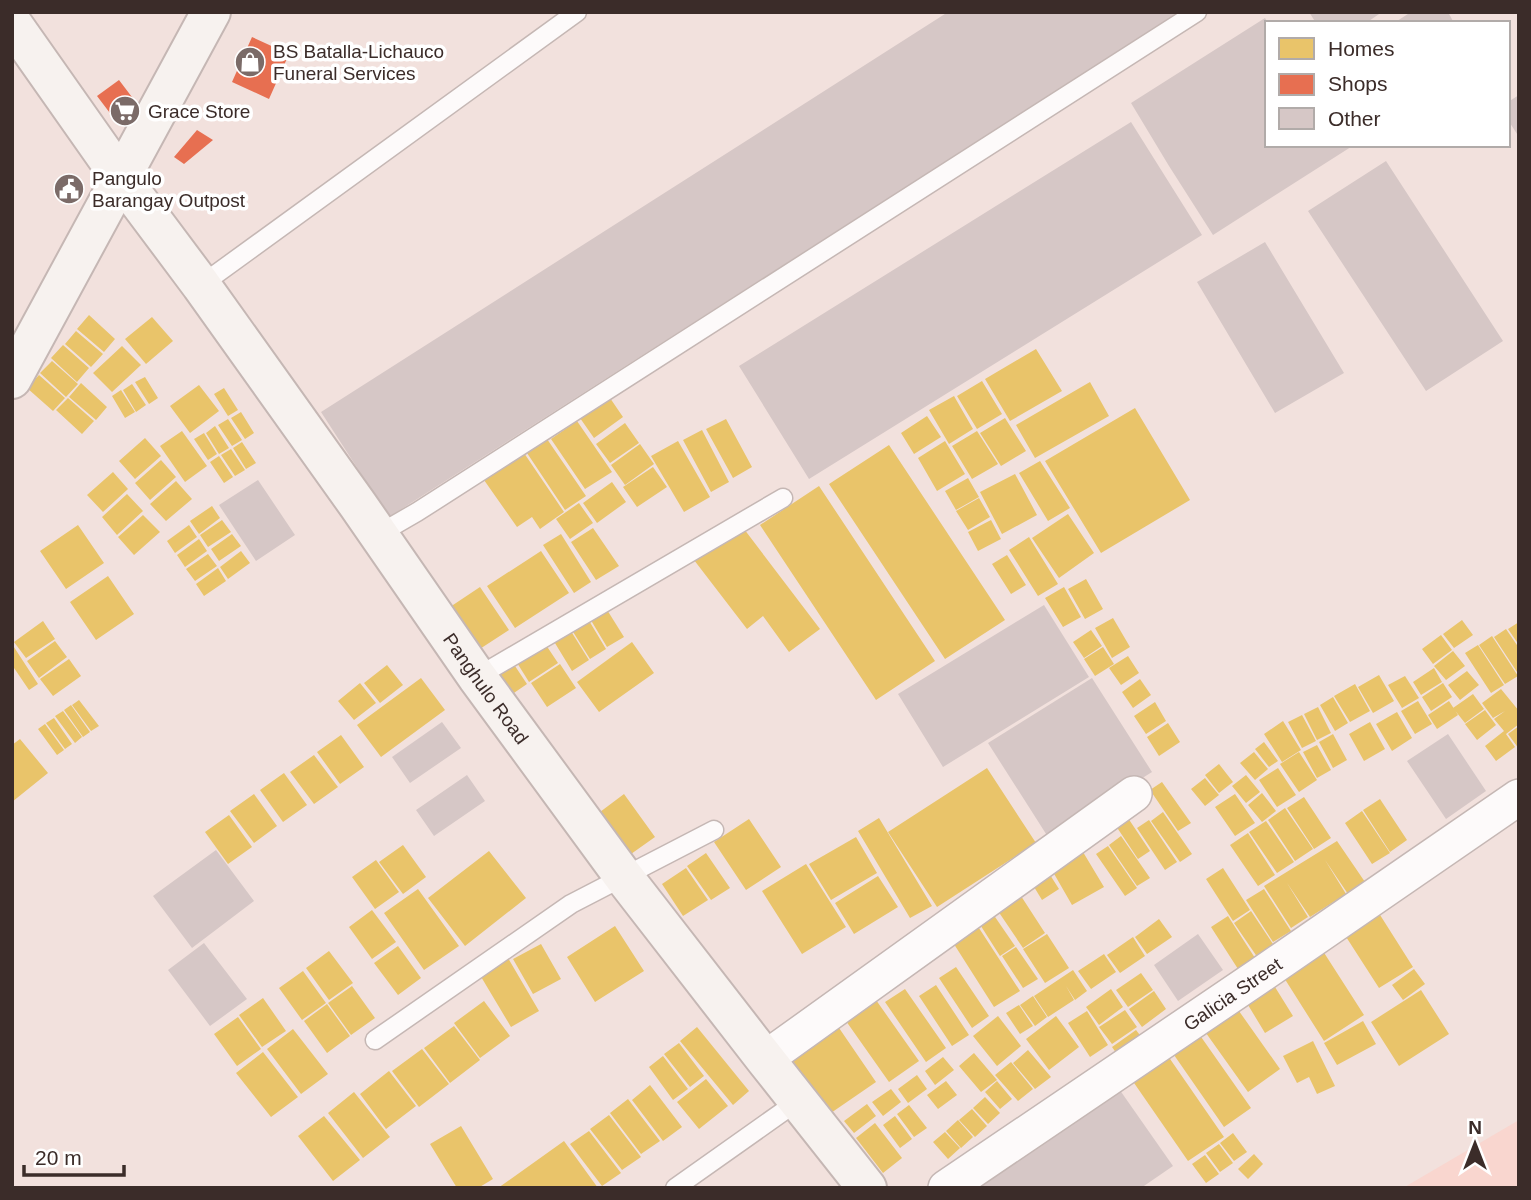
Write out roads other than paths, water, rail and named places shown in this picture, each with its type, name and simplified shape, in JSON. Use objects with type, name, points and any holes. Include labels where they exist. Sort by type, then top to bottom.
[{"type":"main road","points":[[12,379],[211,12]]},
{"type":"main road","name":"Panghulo Road","points":[[16,37],[201,285],[379,534],[477,677],[624,876],[867,1188]]},
{"type":"street","points":[[765,1059],[1134,794]]},
{"type":"street","name":"Galicia Street","points":[[946,1188],[1519,797]]},
{"type":"lane","points":[[201,285],[577,12]]},
{"type":"lane","points":[[379,534],[1198,12]]},
{"type":"lane","points":[[477,677],[783,498]]},
{"type":"lane","points":[[375,1040],[571,904],[714,830]]},
{"type":"lane","points":[[675,1188],[798,1101]]},
{"type":"place","name":"BS Batalla-Lichauco Funeral Services","points":[[250,62]]},
{"type":"place","name":"Grace Store","points":[[125,111]]},
{"type":"place","name":"Pangulo Barangay Outpost","points":[[69,189]]}]
